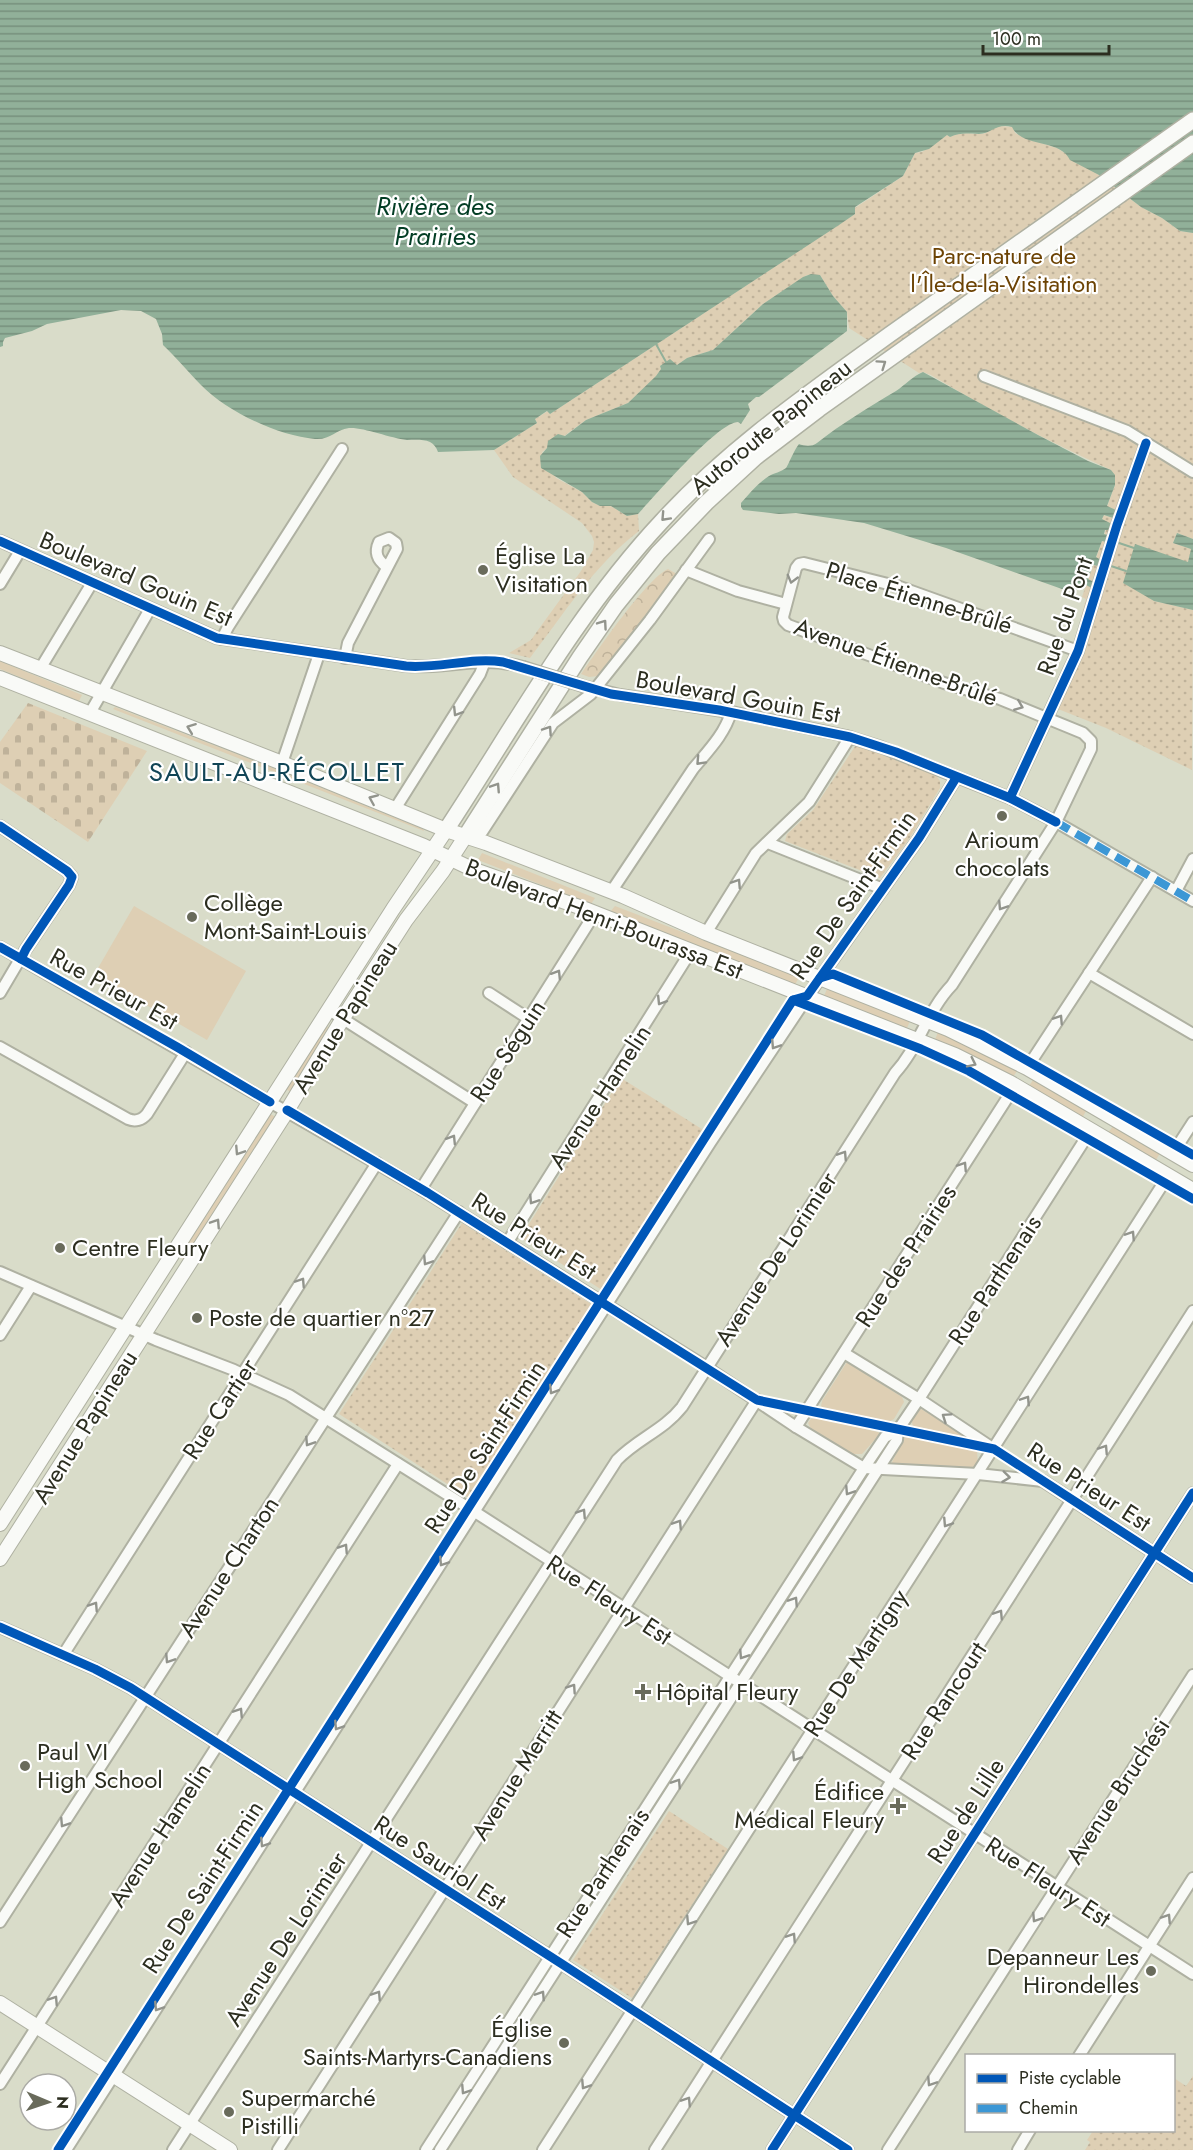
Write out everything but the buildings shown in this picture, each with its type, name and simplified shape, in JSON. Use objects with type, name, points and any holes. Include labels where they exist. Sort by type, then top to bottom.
[{"type":"highway","name":"Autoroute Papineau","points":[[446,830],[590,608],[638,548],[692,489],[745,442],[810,392],[1193,120]]},
{"type":"highway","name":"Autoroute Papineau","points":[[465,837],[604,621],[647,566],[706,503],[750,463],[795,427],[1193,143]]},
{"type":"main road","name":"Boulevard Henri-Bourassa Est","points":[[0,653],[446,830],[486,843],[611,892],[706,933],[927,1020],[971,1039],[1027,1068],[1193,1165]]},
{"type":"main road","name":"Boulevard Henri-Bourassa Est","points":[[0,678],[432,850],[472,869],[595,913],[966,1060],[1193,1190]]},
{"type":"main road","name":"Avenue Papineau","points":[[0,1524],[446,830]]},
{"type":"main road","name":"Avenue Papineau","points":[[0,1559],[287,1110],[342,1018],[406,920],[465,837]]},
{"type":"main road","points":[[0,2002],[230,2150]]},
{"type":"street","points":[[984,376],[1127,431],[1193,472]]},
{"type":"street","name":"Rue du Pont","points":[[1010,798],[1078,651],[1121,510],[1146,443]]},
{"type":"street","points":[[222,639],[342,449]]},
{"type":"street","name":"Avenue Papineau","points":[[465,837],[482,832],[556,719],[588,697],[589,688],[650,620],[709,539]]},
{"type":"street","name":"Boulevard Gouin Est","points":[[0,542],[222,639],[421,667],[485,661],[503,662],[589,688],[731,712],[850,737],[896,752],[1010,798],[1193,901]]},
{"type":"street","points":[[0,584],[20,551]]},
{"type":"street","name":"Place Étienne-Brûlé","points":[[786,604],[796,568],[799,564],[804,563],[900,587],[1078,651]]},
{"type":"street","points":[[345,658],[348,643],[387,567]]},
{"type":"street","name":"Avenue Étienne-Brûlé","points":[[686,570],[738,591],[786,604],[783,619],[791,627],[945,683],[1000,699],[1089,737]]},
{"type":"street","points":[[40,669],[92,583]]},
{"type":"street","points":[[90,713],[150,609]]},
{"type":"street","points":[[282,763],[319,654]]},
{"type":"street","points":[[395,809],[480,675],[485,661]]},
{"type":"street","points":[[611,892],[693,769],[706,755],[731,712]]},
{"type":"street","points":[[706,933],[756,853],[809,802],[850,737]]},
{"type":"street","name":"Avenue De Lorimier","points":[[173,2150],[617,1460],[634,1444],[668,1423],[682,1407],[918,1040],[927,1020],[952,985],[1056,822],[1091,749],[1092,744],[1089,737]]},
{"type":"street","name":"Rue De Saint-Firmin","points":[[66,2150],[807,996],[919,838],[956,778]]},
{"type":"street","points":[[0,826],[67,871],[72,877],[0,993]]},
{"type":"street","points":[[768,843],[883,889]]},
{"type":"street","points":[[1176,891],[1193,859]]},
{"type":"street","points":[[1027,1068],[1152,877]]},
{"type":"street","name":"Rue Séguin","points":[[421,1189],[595,913]]},
{"type":"street","name":"Rue Prieur Est","points":[[0,947],[421,1189],[864,1468],[978,1474],[1043,1482],[1193,1578]]},
{"type":"street","name":"Avenue Hamelin","points":[[507,1243],[692,951]]},
{"type":"street","points":[[1089,973],[1193,1034]]},
{"type":"street","points":[[489,993],[530,1019]]},
{"type":"street","points":[[329,1010],[475,1103]]},
{"type":"street","points":[[0,1047],[128,1119],[135,1120],[142,1119],[147,1114],[186,1052]]},
{"type":"street","name":"Rue des Prairies","points":[[796,1427],[1015,1086]]},
{"type":"street","points":[[1173,1153],[1193,1122]]},
{"type":"street","name":"Rue Parthenais","points":[[426,2150],[864,1468],[885,1437],[898,1430],[919,1399],[1091,1130]]},
{"type":"street","name":"Rue Cartier","points":[[63,1655],[377,1163]]},
{"type":"street","name":"Rue De Martigny","points":[[543,2150],[1168,1176]]},
{"type":"street","name":"Avenue Charton","points":[[0,1922],[459,1212]]},
{"type":"street","name":"Rue Fleury Est","points":[[0,1272],[280,1390],[475,1512],[1193,1974]]},
{"type":"street","points":[[0,1335],[31,1286]]},
{"type":"street","name":"Rue Rancourt","points":[[655,2150],[1193,1311]]},
{"type":"street","name":"Rue Prieur Est","points":[[844,1353],[994,1449]]},
{"type":"street","name":"Avenue Merritt","points":[[278,2150],[757,1400]]},
{"type":"street","name":"Rue Parthenais","points":[[440,2150],[562,1964],[897,1440],[898,1430]]},
{"type":"street","name":"Avenue Hamelin","points":[[0,2084],[398,1464]]},
{"type":"street","name":"Rue de Lille","points":[[772,2150],[1193,1493]]},
{"type":"street","name":"Rue Sauriol Est","points":[[0,1627],[114,1678],[145,1697],[849,2150]]},
{"type":"street","name":"Avenue Bruchési","points":[[888,2150],[1193,1675]]},
{"type":"street","points":[[708,1711],[719,1718]]},
{"type":"street","points":[[683,1748],[695,1755]]},
{"type":"street","points":[[1080,2054],[1193,1878]]},
{"type":"street","points":[[1018,2150],[1029,2132]]},
{"type":"green space","name":"Parc-nature de l'Île-de-la-Visitation","points":[[998,126],[1013,127],[1015,133],[1057,148],[1099,175],[1141,207],[1180,231],[1193,233],[1193,539],[1177,533],[1173,543],[1192,549],[1188,562],[1154,601],[1193,610],[1192,770],[1106,728],[1058,709],[1078,666],[1093,621],[1081,617],[1086,599],[1082,597],[1086,585],[1092,587],[1088,579],[1093,565],[1098,566],[1101,560],[1096,558],[1102,541],[1106,542],[1105,532],[1111,524],[1102,520],[1103,515],[1113,518],[1116,510],[1107,507],[1115,485],[1111,470],[1020,425],[931,375],[919,373],[849,328],[847,312],[833,296],[820,275],[807,275],[763,304],[713,350],[687,358],[677,365],[660,366],[661,369],[657,376],[628,403],[586,420],[542,452],[556,478],[582,492],[592,502],[600,506],[611,506],[627,516],[638,514],[639,531],[594,574],[530,658],[509,653],[531,640],[581,571],[593,550],[594,542],[582,523],[513,477],[494,450],[537,423],[535,419],[548,411],[550,414],[855,214],[855,208],[903,176],[915,153],[922,152],[947,135],[950,137],[961,133],[982,134]]},
{"type":"green space","points":[[668,569],[677,574],[598,676],[589,677],[581,674],[635,600]]},
{"type":"green space","points":[[0,661],[82,695],[79,701],[0,669]]},
{"type":"green space","points":[[28,703],[147,751],[88,842],[0,783],[0,742]]},
{"type":"green space","points":[[115,707],[283,772],[424,831],[113,709]]},
{"type":"green space","points":[[856,745],[936,775],[940,781],[940,788],[909,839],[880,878],[785,841],[787,834],[813,810]]},
{"type":"green space","points":[[482,853],[595,898],[591,904],[478,860]]},
{"type":"green space","points":[[134,906],[246,971],[207,1040],[94,975]]},
{"type":"green space","points":[[615,906],[799,977],[795,985],[610,912]]},
{"type":"green space","points":[[827,989],[910,1021],[907,1028],[824,996]]},
{"type":"green space","points":[[326,1026],[328,1027],[291,1092],[286,1089]]},
{"type":"green space","points":[[938,1032],[985,1053],[1017,1071],[1013,1077],[935,1040]]},
{"type":"green space","points":[[621,1078],[705,1131],[606,1288],[602,1290],[523,1239],[522,1235]]},
{"type":"green space","points":[[1033,1080],[1086,1111],[1082,1118],[1029,1086]]},
{"type":"green space","points":[[270,1114],[276,1117],[184,1260],[178,1256]]},
{"type":"green space","points":[[1113,1126],[1160,1153],[1156,1160],[1108,1133]]},
{"type":"green space","points":[[462,1223],[591,1304],[592,1307],[469,1498],[339,1414]]},
{"type":"green space","points":[[847,1362],[902,1397],[904,1402],[894,1419],[888,1422],[825,1410],[821,1406]]},
{"type":"green space","points":[[921,1409],[967,1437],[913,1426],[911,1419],[915,1411]]},
{"type":"green space","points":[[816,1418],[880,1434],[862,1454],[850,1454],[811,1429],[808,1423],[811,1419]]},
{"type":"green space","points":[[905,1437],[977,1451],[978,1464],[967,1470],[891,1464]]},
{"type":"green space","points":[[669,1811],[728,1849],[632,1998],[573,1960]]},
{"type":"green space","points":[[1193,2076],[1193,2150],[1085,2150],[1090,2142],[1087,2140],[1092,2132],[1175,2132],[1175,2079],[1186,2086]]},
{"type":"water","name":"Rivière des Prairies","points":[[0,0],[1193,0],[1193,233],[1180,231],[1141,207],[1099,175],[1070,160],[1065,153],[1050,145],[1024,138],[1012,127],[1002,126],[983,134],[961,134],[950,137],[947,135],[929,149],[915,153],[903,176],[855,207],[855,214],[550,414],[547,411],[535,419],[537,423],[494,450],[438,452],[434,445],[427,441],[400,439],[355,428],[344,429],[320,439],[301,437],[254,421],[212,395],[163,345],[162,334],[156,319],[141,311],[121,310],[47,324],[32,331],[5,338],[3,346],[0,347]]},
{"type":"water","points":[[811,274],[820,275],[833,296],[847,312],[847,331],[748,404],[750,410],[741,424],[738,422],[729,425],[716,434],[686,462],[638,514],[627,516],[611,506],[600,506],[582,492],[541,468],[540,456],[547,448],[548,441],[558,434],[565,436],[586,420],[628,403],[656,376],[661,369],[660,366],[670,359],[677,365],[687,358],[713,350],[763,304]]},
{"type":"water","points":[[923,372],[1038,435],[1088,461],[1111,470],[1115,475],[1115,485],[1107,506],[1116,510],[1113,518],[1104,515],[1102,519],[1112,524],[1110,530],[1105,530],[1104,534],[1108,535],[1106,542],[1102,541],[1096,557],[1101,560],[1099,566],[1093,565],[1088,579],[1094,582],[1092,588],[1086,585],[1085,588],[1076,590],[1062,589],[946,548],[864,523],[796,513],[779,514],[743,510],[741,503],[765,479],[786,468],[799,444],[808,446],[815,444]]},
{"type":"water","points":[[1177,533],[1193,539],[1193,610],[1154,601],[1123,583],[1135,544],[1188,562],[1191,549],[1173,543]]},
{"type":"waterway","points":[[656,344],[666,362]]},
{"type":"waterway","points":[[1116,542],[1134,548]]},
{"type":"waterway","points":[[1108,565],[1126,571]]},
{"type":"marked path","points":[[1056,822],[1193,901]]},
{"type":"cycle path","points":[[1010,798],[1078,651],[1117,525],[1146,443]]},
{"type":"cycle path","points":[[0,541],[217,638],[406,666],[479,661],[503,662],[611,694],[719,710],[850,737],[896,752],[1010,798],[1056,822]]},
{"type":"cycle path","points":[[58,2150],[791,1003],[793,1000],[807,996],[919,838],[956,778]]},
{"type":"cycle path","points":[[0,826],[67,871],[72,877],[21,959]]},
{"type":"cycle path","points":[[0,947],[270,1102]]},
{"type":"cycle path","points":[[820,978],[833,974],[982,1035],[1193,1155]]},
{"type":"cycle path","points":[[793,1000],[921,1049],[969,1071],[1193,1199]]},
{"type":"cycle path","points":[[287,1110],[428,1193],[757,1400],[994,1449],[1193,1578]]},
{"type":"cycle path","points":[[772,2150],[1193,1493]]},
{"type":"cycle path","points":[[0,1627],[95,1669],[131,1688],[848,2150]]},
{"type":"place","name":"Église La Visitation","points":[[483,570]]},
{"type":"place","name":"Arioum chocolats","points":[[1002,816]]},
{"type":"place","name":"Collège Mont-Saint-Louis","points":[[192,917]]},
{"type":"place","name":"Centre Fleury","points":[[60,1248]]},
{"type":"place","name":"Poste de quartier n°27","points":[[197,1318]]},
{"type":"place","name":"Hôpital Fleury","points":[[643,1692]]},
{"type":"place","name":"Paul VI High School","points":[[25,1766]]},
{"type":"place","name":"Édifice Médical Fleury","points":[[898,1806]]},
{"type":"place","name":"Depanneur Les Hirondelles","points":[[1151,1971]]},
{"type":"place","name":"Église Saints-Martyrs-Canadiens","points":[[564,2043]]},
{"type":"place","name":"Supermarché Pistilli","points":[[229,2112]]},
{"type":"district","name":"SAULT-AU-RÉCOLLET","points":[[277,772]]}]
